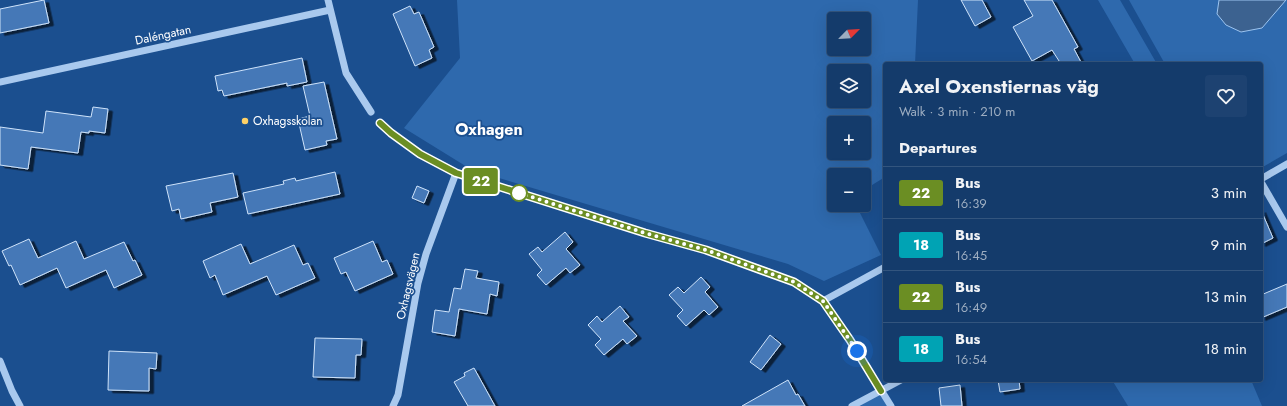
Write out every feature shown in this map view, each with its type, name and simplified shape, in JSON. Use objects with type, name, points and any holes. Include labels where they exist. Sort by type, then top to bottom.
[{"type":"street","points":[[328,0],[346,73],[371,112]]},
{"type":"street","name":"Daléngatan","points":[[0,82],[330,10]]},
{"type":"street","points":[[380,123],[420,154],[456,173],[645,233],[706,250],[794,282],[823,301],[850,340],[891,406]]},
{"type":"street","points":[[1263,178],[1287,164]]},
{"type":"street","name":"Oxhagsvägen","points":[[393,406],[398,395],[418,283],[426,254],[456,173]]},
{"type":"street","points":[[1263,185],[1287,227]]},
{"type":"street","points":[[823,301],[883,268]]},
{"type":"street","points":[[0,361],[12,391],[20,406]]},
{"type":"street","points":[[852,406],[897,382]]},
{"type":"shaded area","points":[[457,0],[918,0],[915,62],[883,62],[883,178],[871,186],[871,168],[827,168],[827,212],[860,212],[881,255],[824,281],[788,264],[472,170],[404,128],[460,58]]},
{"type":"shaded area","points":[[1098,0],[1120,0],[1156,62],[1134,62]]},
{"type":"shaded area","points":[[1129,0],[1287,0],[1287,153],[1263,167],[1263,62],[1164,62]]},
{"type":"shaded area","points":[[1219,0],[1286,0],[1262,28],[1241,32],[1226,25],[1217,14]]},
{"type":"shaded area","points":[[1113,382],[1252,382],[1262,406],[1128,406]]},
{"type":"shaded area","points":[[881,391],[891,406],[852,406]]},
{"type":"building","points":[[44,0],[49,23],[0,33],[0,9]]},
{"type":"building","points":[[961,0],[982,0],[991,17],[975,26]]},
{"type":"building","points":[[1024,0],[1052,0],[1078,47],[1074,49],[1081,62],[1060,62],[1052,50],[1032,61],[1013,27],[1033,16]]},
{"type":"building","points":[[410,6],[414,14],[419,12],[434,47],[429,50],[432,58],[415,66],[393,14]]},
{"type":"building","points":[[302,58],[307,82],[287,86],[287,83],[224,96],[222,90],[218,91],[215,76]]},
{"type":"building","points":[[324,82],[337,139],[326,141],[327,145],[305,150],[298,119],[310,116],[303,86]]},
{"type":"building","points":[[93,107],[108,109],[105,133],[89,131],[89,133],[81,132],[78,153],[31,147],[28,169],[0,165],[0,127],[43,133],[46,111],[91,117]]},
{"type":"building","points":[[335,172],[340,194],[248,214],[243,193],[284,184],[283,181],[295,178],[296,181]]},
{"type":"building","points":[[233,173],[238,197],[210,203],[212,212],[181,219],[179,209],[172,211],[166,186]]},
{"type":"building","points":[[417,186],[429,191],[424,203],[412,198]]},
{"type":"building","points":[[1263,215],[1273,238],[1263,243]]},
{"type":"building","points":[[565,232],[573,242],[566,249],[580,265],[570,273],[566,268],[546,285],[537,275],[542,270],[529,254],[538,247],[542,252]]},
{"type":"building","points":[[29,239],[38,258],[76,241],[84,259],[124,242],[142,275],[114,288],[106,270],[66,288],[57,268],[20,285],[11,265],[9,266],[2,251]]},
{"type":"building","points":[[373,241],[382,262],[387,260],[393,274],[355,291],[346,272],[341,274],[334,258]]},
{"type":"building","points":[[241,244],[250,264],[294,245],[303,265],[308,263],[315,278],[276,295],[267,276],[223,295],[215,275],[210,278],[203,261]]},
{"type":"building","points":[[465,269],[478,271],[476,278],[499,282],[497,296],[490,294],[487,314],[459,309],[455,336],[432,332],[435,310],[449,312],[454,288],[461,289]]},
{"type":"building","points":[[701,277],[710,287],[705,292],[718,307],[709,315],[704,310],[686,326],[677,316],[683,310],[669,295],[678,287],[684,293]]},
{"type":"building","points":[[1287,284],[1287,307],[1263,317],[1263,294]]},
{"type":"building","points":[[620,306],[629,317],[623,321],[637,336],[627,344],[623,339],[604,355],[595,345],[601,339],[588,325],[597,316],[602,322]]},
{"type":"building","points":[[770,335],[781,344],[761,370],[750,362]]},
{"type":"building","points":[[315,338],[362,339],[361,355],[356,355],[355,378],[313,377]]},
{"type":"building","points":[[109,351],[157,353],[156,369],[149,368],[149,391],[108,390]]},
{"type":"building","points":[[474,368],[495,406],[468,406],[454,382],[465,376],[464,373]]},
{"type":"building","points":[[788,380],[796,395],[798,394],[805,406],[742,406]]},
{"type":"building","points":[[998,382],[1019,382],[1020,389],[1000,392]]},
{"type":"building","points":[[960,385],[962,406],[941,406],[939,388]]},
{"type":"bus line","name":"22","points":[[380,123],[420,154],[456,173],[645,233],[706,250],[794,282],[823,301],[850,340],[881,391]]},
{"type":"place","name":"Oxhagsskolan","points":[[245,121]]},
{"type":"district","name":"Oxhagen","points":[[489,129]]},
{"type":"route","points":[[519,193],[645,233],[706,250],[794,282],[823,301],[857,351]]}]
